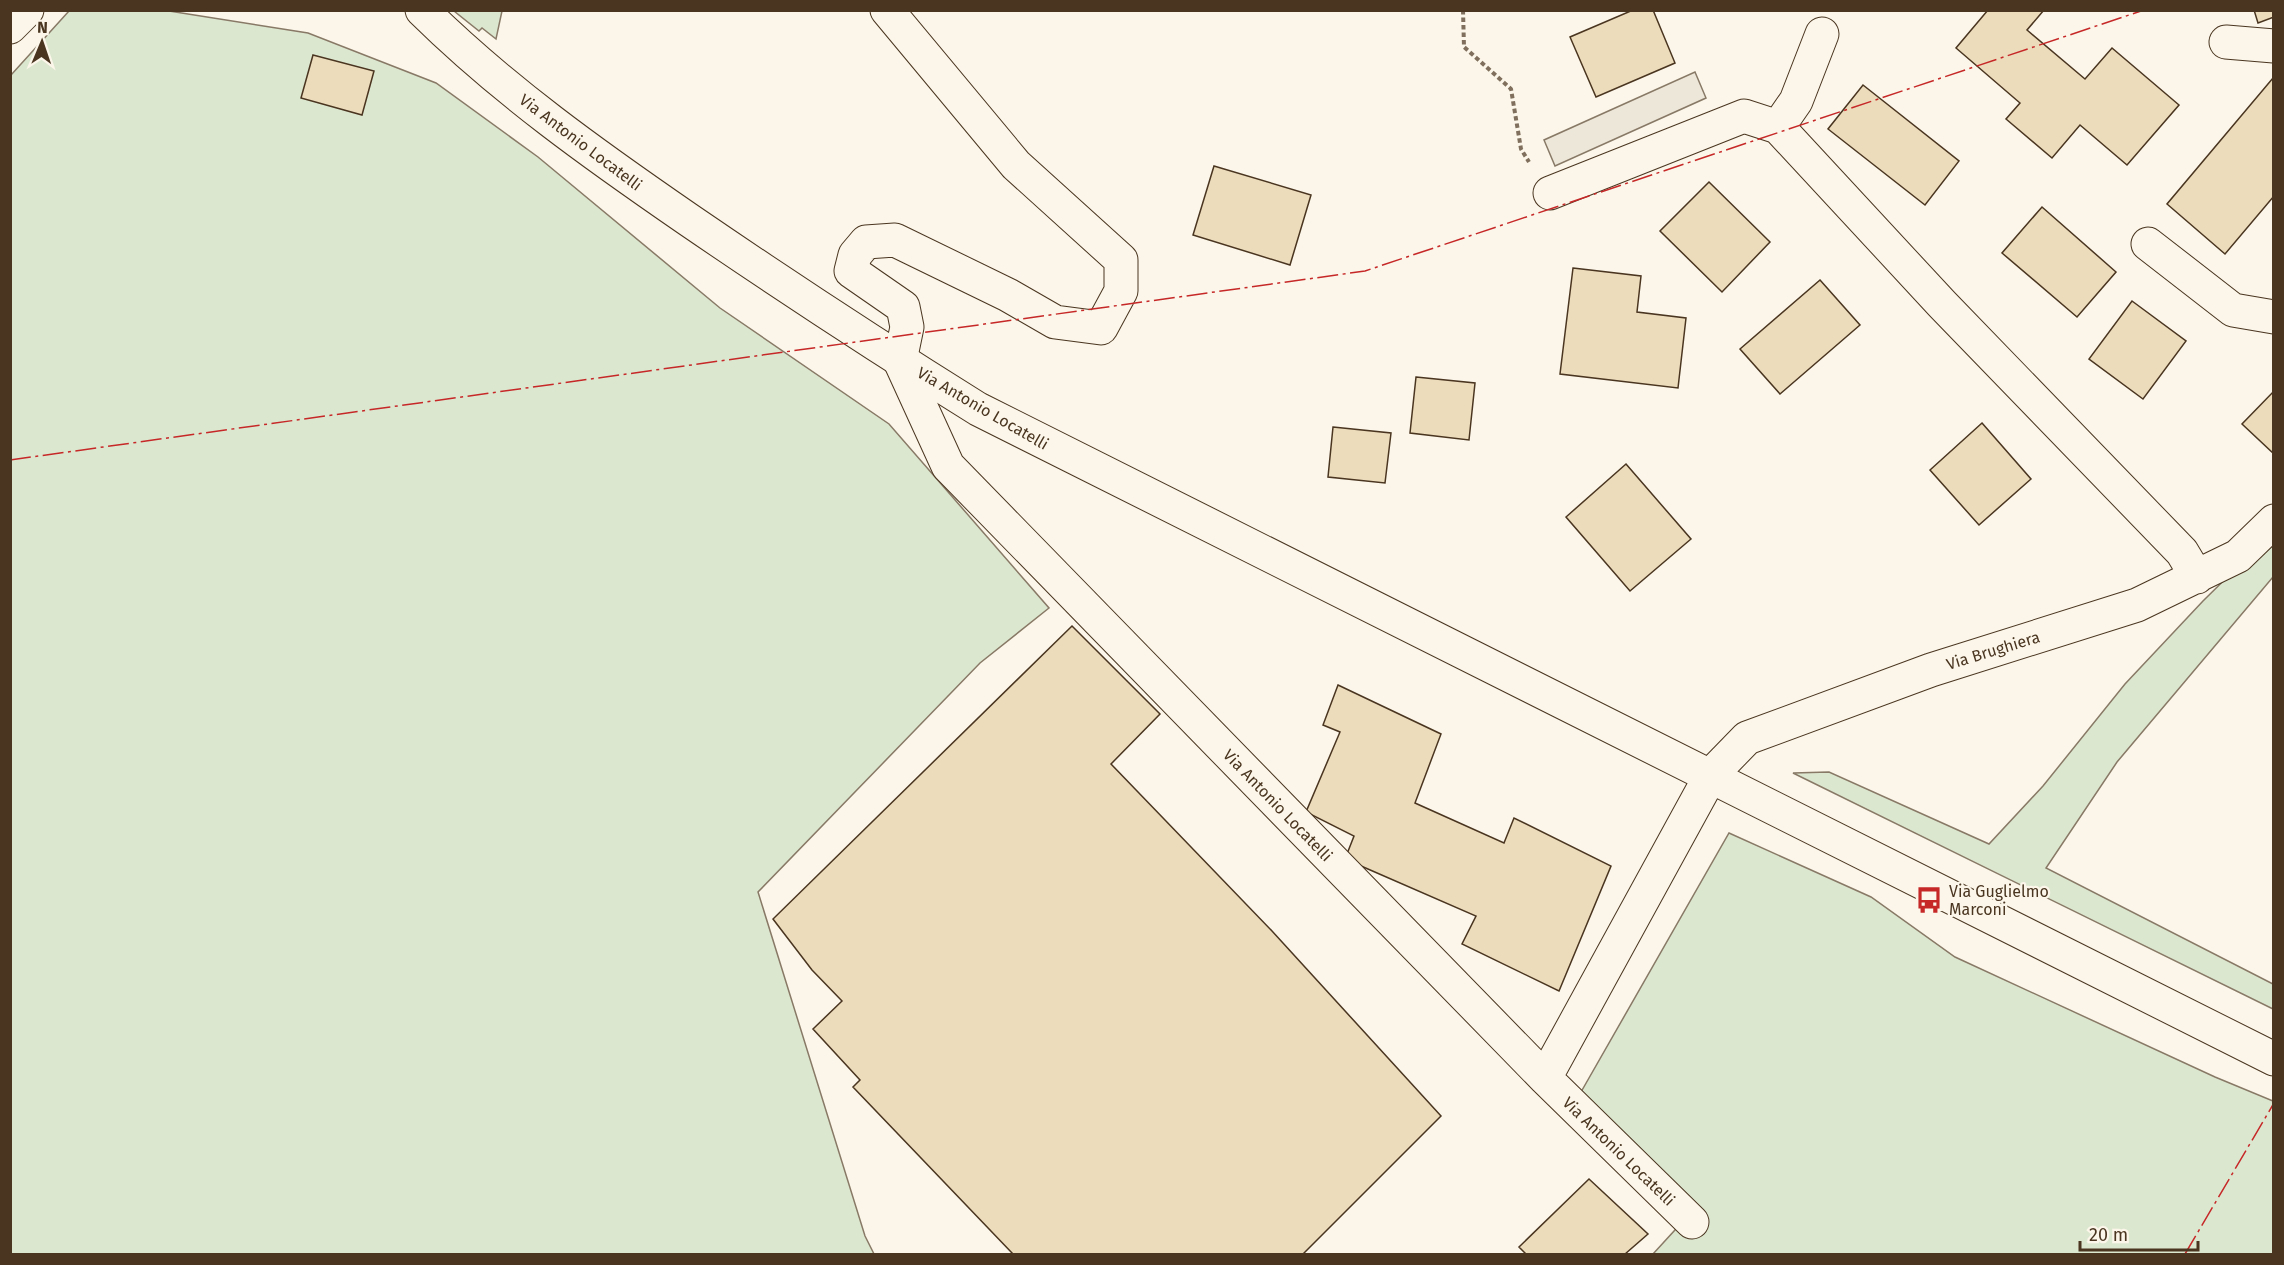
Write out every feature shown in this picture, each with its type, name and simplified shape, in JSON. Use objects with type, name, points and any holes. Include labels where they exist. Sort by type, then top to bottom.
[{"type":"street","points":[[10,27],[27,10]]},
{"type":"street","name":"Via Antonio Locatelli","points":[[422,10],[453,41],[556,126],[783,284],[900,361],[1021,433],[1711,775]]},
{"type":"street","points":[[887,10],[1016,165],[1121,260],[1121,291],[1101,327],[1055,322],[1008,295],[895,240],[866,242],[855,255],[851,271],[903,307],[908,327],[900,361]]},
{"type":"street","points":[[1778,127],[1796,101],[1822,34]]},
{"type":"street","points":[[2226,42],[2274,46]]},
{"type":"street","points":[[1550,193],[1744,116],[1778,127],[1941,304],[2182,552],[2197,577]]},
{"type":"street","points":[[2148,244],[2233,310],[2274,317]]},
{"type":"street","name":"Via Antonio Locatelli","points":[[900,361],[948,466],[1545,1078],[1692,1222]]},
{"type":"street","name":"Via Brughiera","points":[[1545,1078],[1711,775],[1747,738],[1930,670],[2137,605],[2238,556],[2274,521]]},
{"type":"street","points":[[1711,775],[2274,1059]]},
{"type":"path","points":[[1463,10],[1464,47],[1511,88],[1521,149],[1550,193]]},
{"type":"green space","points":[[69,11],[169,11],[308,33],[436,83],[538,157],[720,308],[889,424],[1049,608],[980,663],[758,892],[865,1236],[874,1254],[11,1254],[11,75]]},
{"type":"green space","points":[[454,11],[502,11],[496,39],[482,28],[479,31]]},
{"type":"green space","points":[[2273,532],[2273,577],[2117,762],[2046,868],[2273,984],[2273,1009],[1793,773],[1829,772],[1989,844],[2043,786],[2125,684],[2203,601]]},
{"type":"green space","points":[[1729,833],[1871,897],[1955,957],[2215,1077],[2273,1101],[2273,1254],[1653,1254],[1696,1207],[1577,1099]]},
{"type":"shaded area","points":[[1695,72],[1706,98],[1555,166],[1544,140]]},
{"type":"building","points":[[1633,10],[1653,10],[1675,63],[1596,97],[1570,37]]},
{"type":"building","points":[[1988,10],[2044,10],[2027,30],[2085,79],[2112,48],[2179,105],[2127,165],[2080,125],[2052,158],[2006,119],[2020,103],[1956,48]]},
{"type":"building","points":[[2254,10],[2274,10],[2274,17],[2258,23]]},
{"type":"building","points":[[313,55],[374,71],[362,115],[301,98]]},
{"type":"building","points":[[2273,78],[2274,196],[2225,254],[2167,204]]},
{"type":"building","points":[[1863,85],[1959,161],[1925,205],[1828,129]]},
{"type":"building","points":[[1214,166],[1311,195],[1290,265],[1193,235]]},
{"type":"building","points":[[1709,182],[1770,242],[1722,292],[1660,231]]},
{"type":"building","points":[[2042,207],[2116,272],[2077,317],[2002,253]]},
{"type":"building","points":[[1573,268],[1641,276],[1637,312],[1686,318],[1678,388],[1560,374]]},
{"type":"building","points":[[1820,280],[1860,325],[1780,394],[1740,349]]},
{"type":"building","points":[[2132,301],[2186,341],[2143,399],[2089,359]]},
{"type":"building","points":[[1416,377],[1475,383],[1469,440],[1410,433]]},
{"type":"building","points":[[2274,391],[2274,454],[2242,424]]},
{"type":"building","points":[[1982,423],[2031,479],[1979,525],[1930,470]]},
{"type":"building","points":[[1333,427],[1391,433],[1385,483],[1328,477]]},
{"type":"building","points":[[1626,464],[1691,539],[1630,591],[1566,517]]},
{"type":"building","points":[[1072,626],[1160,714],[1111,764],[1272,931],[1441,1116],[1303,1254],[1013,1254],[853,1087],[860,1080],[813,1029],[842,1001],[812,970],[773,919]]},
{"type":"building","points":[[1338,685],[1441,734],[1415,803],[1504,843],[1514,818],[1611,866],[1559,991],[1462,944],[1476,916],[1345,859],[1354,836],[1306,812],[1340,732],[1323,725]]},
{"type":"building","points":[[1589,1179],[1648,1234],[1625,1254],[1526,1254],[1519,1247]]},
{"type":"power","points":[[10,460],[1365,271],[2144,10]]},
{"type":"power","points":[[2185,1254],[2274,1103]]},
{"type":"place","name":"Via Guglielmo Marconi","points":[[1929,900]]}]
